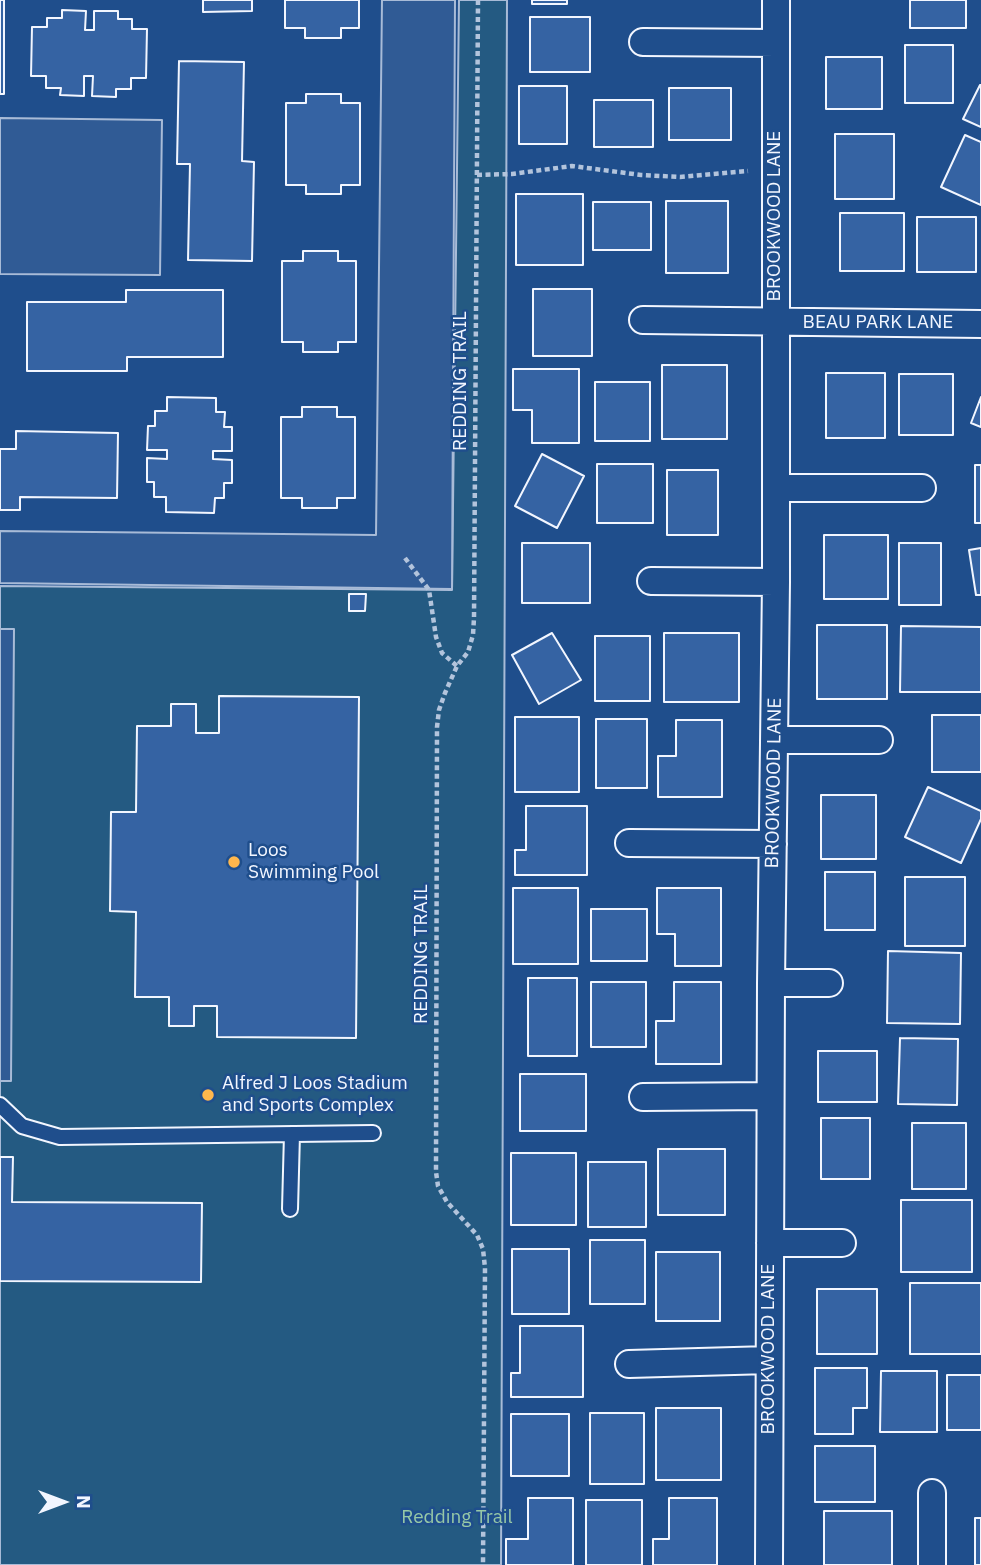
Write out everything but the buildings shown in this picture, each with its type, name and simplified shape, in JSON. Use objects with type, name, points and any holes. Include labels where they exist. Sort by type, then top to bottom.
[{"type":"street","name":"BROOKWOOD LANE","points":[[769,1565],[770,1096],[776,582],[776,0]]},
{"type":"street","points":[[643,42],[776,43]]},
{"type":"street","name":"BEAU PARK LANE","points":[[643,320],[981,324]]},
{"type":"street","points":[[776,488],[922,488]]},
{"type":"street","points":[[651,581],[776,582]]},
{"type":"street","points":[[775,740],[880,740]]},
{"type":"street","points":[[629,843],[773,844]]},
{"type":"street","points":[[771,983],[829,983]]},
{"type":"street","points":[[643,1097],[770,1096]]},
{"type":"street","points":[[769,1243],[842,1243]]},
{"type":"street","points":[[629,1364],[769,1360]]},
{"type":"street","points":[[932,1493],[932,1565]]},
{"type":"lane","points":[[0,1105],[22,1126],[60,1137],[373,1133]]},
{"type":"lane","points":[[290,1209],[292,1134]]},
{"type":"path","name":"REDDING TRAIL","points":[[478,0],[474,618],[468,652],[457,666],[439,710],[437,727],[436,1172],[438,1186],[447,1202],[477,1235],[483,1249],[483,1565]]},
{"type":"path","points":[[477,175],[524,173],[572,166],[680,177],[716,173],[775,172]]},
{"type":"path","points":[[405,558],[429,590],[436,637],[442,653],[457,666]]},
{"type":"green space","name":"Alfred J Loos Stadium and Sports Complex","points":[[459,0],[507,0],[501,1565],[0,1565],[0,586],[452,590]]},
{"type":"shaded area","points":[[382,0],[455,0],[452,589],[0,583],[0,531],[376,535]]},
{"type":"shaded area","points":[[0,118],[162,120],[160,275],[0,274]]},
{"type":"shaded area","points":[[0,629],[14,629],[11,1081],[0,1081]]},
{"type":"place","name":"Loos Swimming Pool","points":[[234,862]]},
{"type":"place","name":"Alfred J Loos Stadium and Sports Complex","points":[[208,1095]]},
{"type":"park label","name":"Redding Trail","points":[[457,1518]]}]
